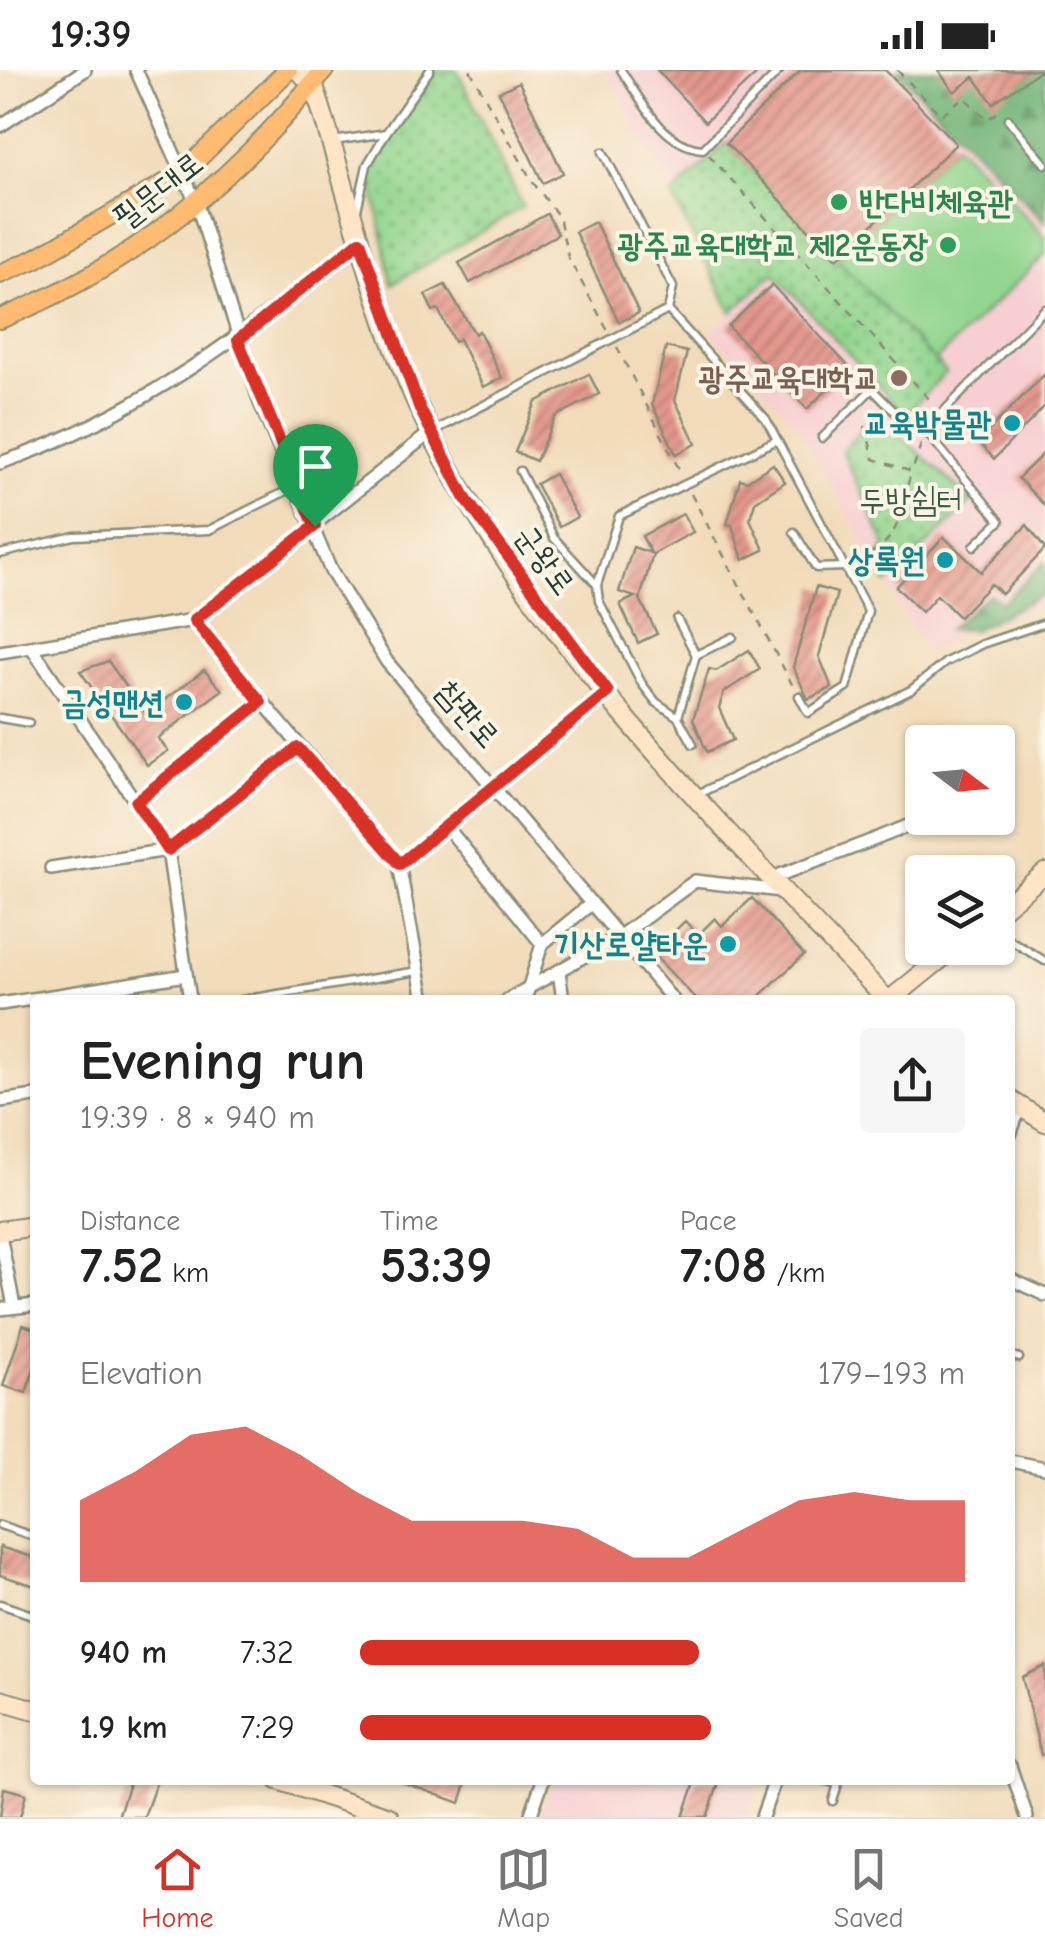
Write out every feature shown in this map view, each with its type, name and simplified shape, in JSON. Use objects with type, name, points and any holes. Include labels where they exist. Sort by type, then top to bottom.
[{"type":"main road","name":"필문대로","points":[[0,274],[35,259],[183,173],[288,70]]},
{"type":"main road","points":[[297,70],[319,76]]},
{"type":"main road","name":"필문대로","points":[[0,319],[82,280],[196,205],[319,76]]},
{"type":"main road","name":"군왕로","points":[[319,76],[332,141],[360,241],[430,432],[486,528],[608,692],[778,885],[883,995]]},
{"type":"main road","points":[[1015,898],[1045,873]]},
{"type":"main road","points":[[894,995],[932,965]]},
{"type":"main road","points":[[1015,1103],[1045,1122]]},
{"type":"main road","points":[[0,1233],[30,1227]]},
{"type":"main road","points":[[0,1700],[30,1709]]},
{"type":"main road","points":[[293,1785],[389,1817]]},
{"type":"street","points":[[0,126],[85,70]]},
{"type":"street","name":"참판로","points":[[136,70],[196,205],[238,340],[331,572],[370,637],[669,995]]},
{"type":"street","points":[[0,463],[95,422],[238,340],[360,241]]},
{"type":"street","points":[[0,652],[194,620],[430,432]]},
{"type":"street","points":[[194,620],[298,748],[400,864],[423,995]]},
{"type":"street","points":[[32,648],[168,850],[189,995]]},
{"type":"street","points":[[400,864],[608,692]]},
{"type":"street","points":[[136,802],[261,702]]},
{"type":"street","points":[[51,868],[168,850],[298,748]]},
{"type":"street","points":[[446,826],[542,944]]},
{"type":"street","points":[[526,994],[620,936],[695,881],[778,885],[837,853],[856,850],[905,828]]},
{"type":"street","points":[[526,994],[542,944],[592,904]]},
{"type":"street","points":[[559,972],[562,995]]},
{"type":"street","points":[[58,995],[186,975]]},
{"type":"street","points":[[0,1004],[30,999]]},
{"type":"street","points":[[0,1101],[30,1097]]},
{"type":"street","points":[[0,1233],[14,1306]]},
{"type":"street","points":[[1015,1281],[1045,1294]]},
{"type":"street","points":[[0,1309],[30,1305]]},
{"type":"street","points":[[1015,1462],[1045,1468]]},
{"type":"street","points":[[1015,1777],[1028,1817]]},
{"type":"street","points":[[530,1817],[541,1785]]},
{"type":"street","points":[[762,1817],[773,1785]]},
{"type":"lane","points":[[354,221],[367,165],[430,70]]},
{"type":"lane","points":[[621,70],[651,116],[676,140],[688,148],[704,149],[780,70]]},
{"type":"lane","points":[[1008,119],[1045,164]]},
{"type":"lane","points":[[332,141],[386,133]]},
{"type":"lane","points":[[603,152],[673,287],[668,310]]},
{"type":"lane","points":[[925,430],[1045,309]]},
{"type":"lane","points":[[430,432],[668,310]]},
{"type":"lane","points":[[668,310],[766,419],[868,611],[850,683],[842,694],[808,713],[798,696]]},
{"type":"lane","points":[[822,438],[872,388],[904,421],[925,430],[1000,520],[974,546]]},
{"type":"lane","points":[[693,744],[678,717],[642,684],[599,601],[597,585],[619,516],[778,440]]},
{"type":"lane","points":[[520,471],[554,538],[597,585]]},
{"type":"lane","points":[[0,554],[74,536],[208,530],[227,524],[276,492],[295,487]]},
{"type":"lane","points":[[794,532],[816,568],[845,567]]},
{"type":"lane","points":[[678,619],[696,655],[678,717]]},
{"type":"lane","points":[[697,794],[910,690],[970,650],[1045,623]]},
{"type":"lane","points":[[696,655],[733,637]]},
{"type":"lane","points":[[0,718],[29,723]]},
{"type":"lane","points":[[1015,943],[1045,961]]},
{"type":"lane","points":[[273,995],[418,971]]},
{"type":"lane","points":[[1015,1357],[1019,1358]]},
{"type":"lane","points":[[0,1525],[30,1534]]},
{"type":"lane","points":[[0,1604],[30,1614]]},
{"type":"lane","points":[[833,1801],[838,1785]]},
{"type":"path","points":[[470,70],[532,182],[558,216],[568,257],[798,696]]},
{"type":"path","points":[[897,70],[941,116],[964,97],[987,120],[998,110],[1008,119]]},
{"type":"path","points":[[704,149],[929,399]]},
{"type":"path","points":[[865,426],[874,459],[912,472]]},
{"type":"path","points":[[871,552],[890,542],[901,523],[902,497],[925,430]]},
{"type":"shaded area","name":"광주교육대학교","points":[[606,70],[1045,70],[1045,604],[956,636],[926,653],[797,425],[711,332],[732,311]]},
{"type":"shaded area","points":[[550,1785],[759,1785],[748,1817],[539,1817]]},
{"type":"green space","points":[[437,70],[457,70],[523,207],[392,284],[371,176],[387,142]]},
{"type":"green space","points":[[897,70],[1045,70],[1045,222]]},
{"type":"green space","points":[[726,143],[946,372],[905,415],[774,273],[732,312],[672,196]]},
{"type":"green space","name":"광주교육대학교 제2운동장","points":[[956,144],[1045,236],[1045,255],[935,361],[837,259]]},
{"type":"green space","name":"두방쉼터","points":[[876,413],[972,501],[887,584],[874,558],[886,546],[842,451]]},
{"type":"green space","points":[[1045,562],[1045,593],[973,630],[949,629],[989,594],[1002,603]]},
{"type":"building","points":[[657,70],[761,70],[705,122]]},
{"type":"building","name":"반다비체육관","points":[[801,70],[885,70],[956,144],[837,259],[726,143]]},
{"type":"building","points":[[938,70],[1041,70],[993,103],[974,77],[954,92]]},
{"type":"building","points":[[519,82],[563,173],[543,183],[499,92]]},
{"type":"building","points":[[547,214],[558,234],[470,283],[459,263]]},
{"type":"building","points":[[595,222],[639,313],[619,322],[575,232]]},
{"type":"building","points":[[445,285],[475,334],[479,331],[502,378],[483,387],[459,339],[454,342],[438,309],[433,311],[425,295]]},
{"type":"building","points":[[772,285],[850,368],[807,409],[728,326]]},
{"type":"building","points":[[666,347],[687,352],[675,400],[696,444],[676,454],[652,404]]},
{"type":"building","points":[[589,374],[599,394],[555,417],[536,461],[515,452],[536,402]]},
{"type":"building","name":"교육박물관","points":[[1045,374],[1045,406],[994,459],[978,441]]},
{"type":"building","points":[[1045,452],[1045,506],[1018,478]]},
{"type":"building","points":[[773,464],[785,482],[755,502],[750,519],[764,550],[743,560],[732,525],[727,524],[740,479],[747,481]]},
{"type":"building","points":[[554,474],[577,517],[559,527],[536,484]]},
{"type":"building","points":[[683,514],[693,532],[653,554],[640,599],[657,634],[638,643],[620,604],[635,597],[619,592],[633,547],[651,553],[642,536]]},
{"type":"building","name":"상록원","points":[[1027,525],[1045,549],[1002,594],[991,584],[959,617],[937,595],[922,612],[896,587],[944,537],[981,572]]},
{"type":"building","points":[[816,587],[837,593],[819,656],[832,688],[808,699],[793,667]]},
{"type":"building","points":[[749,650],[760,669],[724,692],[719,708],[733,740],[707,752],[693,719],[709,669],[716,671]]},
{"type":"building","name":"금성맨션","points":[[108,661],[146,714],[204,670],[222,690],[158,738],[168,751],[147,765],[80,671]]},
{"type":"building","name":"기산로얄타운","points":[[752,898],[804,955],[760,995],[692,995],[652,953],[685,921],[698,935],[715,918],[722,926]]},
{"type":"building","points":[[23,1325],[30,1327],[30,1381],[26,1393],[3,1386]]},
{"type":"building","points":[[0,1547],[30,1556],[30,1584],[0,1575]]},
{"type":"building","points":[[1045,1666],[1045,1754],[1041,1755],[1022,1677]]},
{"type":"building","points":[[128,1785],[155,1785],[144,1817],[118,1817]]},
{"type":"building","points":[[410,1785],[465,1785],[460,1803]]},
{"type":"building","points":[[694,1785],[718,1785],[707,1817],[683,1817]]},
{"type":"building","points":[[4,1788],[26,1794],[20,1817],[0,1817]]},
{"type":"place","name":"반다비체육관","points":[[839,202]]},
{"type":"place","name":"광주교육대학교 제2운동장","points":[[948,245]]},
{"type":"place","name":"광주교육대학교","points":[[899,378]]},
{"type":"place","name":"교육박물관","points":[[1012,423]]},
{"type":"place","name":"상록원","points":[[945,560]]},
{"type":"place","name":"금성맨션","points":[[184,702]]},
{"type":"place","name":"기산로얄타운","points":[[728,944]]},
{"type":"route","points":[[360,241],[420,409],[466,499],[571,648],[608,692],[400,864],[298,748],[168,850],[136,802],[261,702],[194,620],[315,526],[260,403],[238,340],[360,241]]}]
